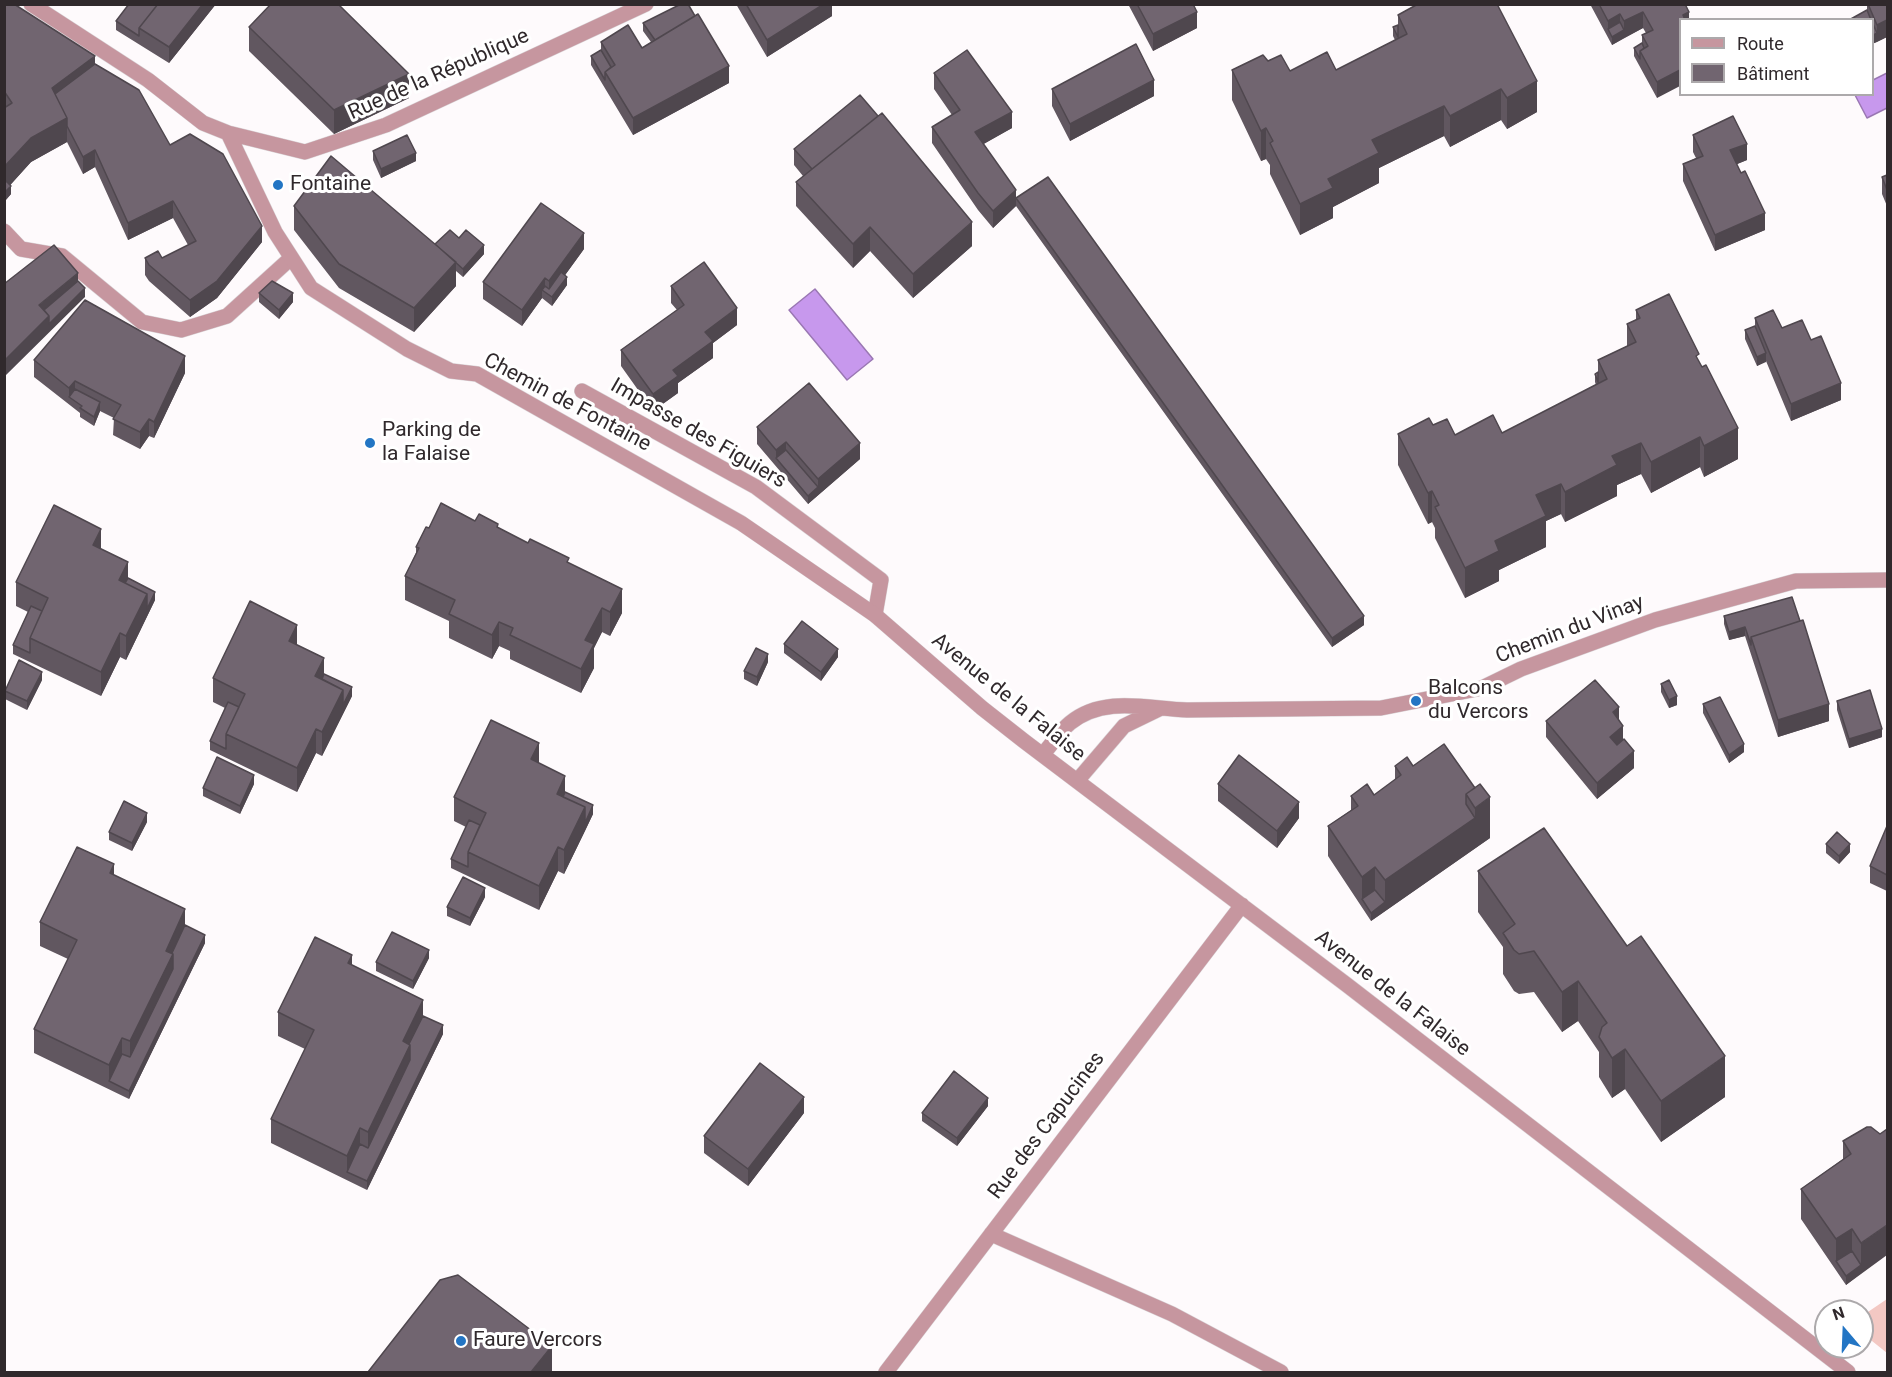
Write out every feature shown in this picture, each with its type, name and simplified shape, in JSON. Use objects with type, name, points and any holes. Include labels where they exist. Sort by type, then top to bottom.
[{"type":"street","name":"Rue de la République","points":[[31,4],[148,80],[203,123],[228,133],[305,153],[386,125],[646,4]]},
{"type":"street","name":"Chemin de Fontaine","points":[[228,133],[275,232],[311,288],[407,349],[451,371],[477,374],[741,523],[875,615],[912,647]]},
{"type":"street","points":[[4,231],[21,249],[62,256],[142,322],[180,330],[227,316],[291,258]]},
{"type":"street","name":"Impasse des Figuiers","points":[[582,391],[756,487],[881,580],[875,615]]},
{"type":"street","name":"Chemin du Vinay","points":[[1043,754],[1070,723],[1088,713],[1109,706],[1131,705],[1159,709],[1382,708],[1482,688],[1521,669],[1655,620],[1796,581],[1887,580]]},
{"type":"street","name":"Avenue de la Falaise","points":[[912,647],[982,708],[1347,985],[1848,1372]]},
{"type":"street","name":"Chemin du Vinay","points":[[1077,781],[1124,726],[1159,709]]},
{"type":"street","name":"Rue des Capucines","points":[[886,1372],[1242,905]]},
{"type":"street","points":[[991,1234],[1172,1314],[1281,1372]]},
{"type":"shaded area","points":[[1887,73],[1887,108],[1867,118],[1856,96],[1874,96],[1874,80]]},
{"type":"shaded area","points":[[815,289],[873,359],[847,380],[789,310]]},
{"type":"shaded area","points":[[1887,1299],[1887,1353],[1874,1343],[1874,1308]]},
{"type":"building","points":[[4,4],[14,4],[95,56],[52,88],[67,118],[31,138],[4,167],[4,108],[12,103],[4,91]]},
{"type":"building","points":[[129,4],[158,4],[139,28],[139,36],[116,21]]},
{"type":"building","points":[[158,4],[203,4],[169,47],[139,28]]},
{"type":"building","points":[[271,4],[338,4],[409,74],[334,110],[249,27]]},
{"type":"building","points":[[681,4],[688,4],[695,16],[655,40],[643,23]]},
{"type":"building","points":[[746,4],[824,4],[767,40]]},
{"type":"building","points":[[1137,4],[1193,4],[1197,12],[1153,34]]},
{"type":"building","points":[[1418,4],[1497,4],[1537,81],[1507,98],[1501,89],[1450,116],[1444,106],[1372,140],[1379,153],[1328,179],[1333,188],[1300,204],[1270,143],[1273,141],[1266,128],[1261,131],[1232,70],[1263,55],[1268,61],[1281,55],[1290,71],[1327,52],[1336,70],[1407,34],[1398,15]]},
{"type":"building","points":[[1599,4],[1685,4],[1689,12],[1683,15],[1684,18],[1679,18],[1679,71],[1657,82],[1640,51],[1648,46],[1642,35],[1653,30],[1643,12],[1624,21],[1620,14],[1608,21]]},
{"type":"building","points":[[1868,4],[1887,4],[1887,20],[1877,25]]},
{"type":"building","points":[[1867,10],[1870,18],[1853,18]]},
{"type":"building","points":[[698,14],[729,66],[633,118],[605,72],[615,65],[601,42],[628,25],[642,48]]},
{"type":"building","points":[[1620,22],[1624,30],[1612,37],[1608,29]]},
{"type":"building","points":[[1398,25],[1398,37],[1393,27]]},
{"type":"building","points":[[1642,43],[1644,48],[1640,51],[1640,59],[1634,48]]},
{"type":"building","points":[[1136,44],[1154,80],[1070,124],[1052,89]]},
{"type":"building","points":[[601,50],[611,67],[605,72],[605,80],[591,56]]},
{"type":"building","points":[[967,50],[1012,112],[975,132],[1016,190],[993,211],[932,127],[960,110],[934,73]]},
{"type":"building","points":[[95,64],[139,90],[170,145],[190,134],[223,154],[262,226],[217,281],[190,300],[149,265],[145,258],[158,251],[162,258],[196,241],[173,201],[128,223],[95,150],[83,157],[67,126],[67,118],[55,94]]},
{"type":"building","points":[[860,95],[878,116],[812,169],[794,149]]},
{"type":"building","points":[[882,113],[972,222],[913,274],[870,227],[853,244],[796,182]]},
{"type":"building","points":[[1733,116],[1747,144],[1730,150],[1741,173],[1745,171],[1765,213],[1715,235],[1683,164],[1703,156],[1693,135]]},
{"type":"building","points":[[407,135],[416,153],[381,169],[373,151]]},
{"type":"building","points":[[331,156],[456,262],[414,308],[339,264],[294,206]]},
{"type":"building","points":[[1887,175],[1887,190],[1882,177]]},
{"type":"building","points":[[1048,177],[1364,616],[1332,638],[1016,198]]},
{"type":"building","points":[[6,181],[11,186],[5,192],[4,183]]},
{"type":"building","points":[[541,203],[584,233],[549,281],[545,278],[522,310],[483,282]]},
{"type":"building","points":[[450,230],[459,238],[466,230],[484,245],[463,269],[435,244]]},
{"type":"building","points":[[54,245],[78,273],[39,305],[49,316],[4,361],[4,284]]},
{"type":"building","points":[[704,262],[737,308],[705,332],[713,341],[673,370],[678,376],[653,394],[621,350],[684,305],[671,286]]},
{"type":"building","points":[[561,272],[567,277],[552,297],[542,290],[545,286],[549,289]]},
{"type":"building","points":[[78,281],[85,288],[49,324],[49,316],[44,310]]},
{"type":"building","points":[[272,281],[293,293],[279,310],[259,293]]},
{"type":"building","points":[[1669,294],[1699,354],[1696,356],[1702,367],[1706,365],[1738,428],[1704,446],[1700,437],[1651,462],[1641,443],[1612,456],[1617,465],[1565,492],[1561,484],[1536,495],[1546,516],[1495,541],[1499,551],[1465,568],[1435,507],[1439,505],[1432,491],[1428,493],[1398,434],[1429,418],[1433,425],[1447,419],[1455,435],[1493,415],[1502,433],[1607,379],[1598,360],[1636,342],[1627,324],[1640,318],[1636,310]]},
{"type":"building","points":[[85,300],[185,356],[154,422],[149,419],[140,432],[113,419],[121,405],[75,381],[69,388],[34,360]]},
{"type":"building","points":[[1773,310],[1782,328],[1802,320],[1811,340],[1821,336],[1841,383],[1791,404],[1755,318]]},
{"type":"building","points":[[1755,326],[1766,353],[1757,357],[1745,330]]},
{"type":"building","points":[[809,383],[860,443],[818,479],[786,442],[776,450],[757,427]]},
{"type":"building","points":[[75,389],[100,402],[94,417],[69,397]]},
{"type":"building","points":[[786,450],[818,487],[808,496],[776,458]]},
{"type":"building","points":[[441,503],[475,521],[479,514],[498,524],[497,527],[528,543],[530,539],[569,558],[567,562],[622,589],[610,612],[602,608],[585,640],[594,644],[581,669],[510,635],[513,628],[499,622],[492,635],[449,614],[455,600],[405,576],[419,548],[416,547],[426,527],[429,528]]},
{"type":"building","points":[[54,505],[101,529],[93,545],[128,562],[119,580],[147,594],[126,636],[120,633],[101,672],[30,638],[48,598],[16,582]]},
{"type":"building","points":[[128,578],[155,592],[147,609],[147,594],[125,583]]},
{"type":"building","points":[[1792,597],[1800,621],[1751,637],[1751,645],[1745,627],[1729,632],[1724,616]]},
{"type":"building","points":[[250,601],[297,625],[289,641],[324,658],[315,676],[343,690],[322,732],[316,729],[297,768],[226,734],[245,694],[213,678]]},
{"type":"building","points":[[31,606],[42,611],[30,638],[30,653],[13,645]]},
{"type":"building","points":[[1803,620],[1829,704],[1778,720],[1751,637]]},
{"type":"building","points":[[802,621],[838,649],[821,672],[784,644]]},
{"type":"building","points":[[756,648],[768,654],[757,677],[744,671]]},
{"type":"building","points":[[19,660],[42,672],[27,701],[5,691]]},
{"type":"building","points":[[324,674],[352,687],[343,705],[343,690],[322,679]]},
{"type":"building","points":[[1595,680],[1619,707],[1613,712],[1623,726],[1610,737],[1617,745],[1624,739],[1634,751],[1597,783],[1546,721]]},
{"type":"building","points":[[1669,680],[1677,696],[1669,700],[1661,684]]},
{"type":"building","points":[[1870,690],[1882,729],[1849,739],[1837,701]]},
{"type":"building","points":[[1720,697],[1744,744],[1729,755],[1703,704]]},
{"type":"building","points":[[228,702],[239,707],[226,734],[226,749],[210,741]]},
{"type":"building","points":[[491,720],[539,743],[531,759],[565,776],[557,794],[585,807],[564,850],[558,847],[539,886],[468,852],[486,813],[454,797]]},
{"type":"building","points":[[1444,744],[1475,788],[1466,794],[1466,804],[1475,818],[1385,880],[1375,867],[1362,877],[1328,826],[1358,806],[1351,796],[1367,784],[1374,795],[1401,775],[1395,766],[1407,757],[1413,766]]},
{"type":"building","points":[[1239,755],[1299,802],[1277,831],[1218,784]]},
{"type":"building","points":[[217,757],[254,775],[240,806],[203,788]]},
{"type":"building","points":[[1480,784],[1490,797],[1475,808],[1466,794]]},
{"type":"building","points":[[565,792],[593,805],[585,823],[585,807],[563,797]]},
{"type":"building","points":[[124,801],[147,813],[132,843],[109,832]]},
{"type":"building","points":[[469,820],[480,825],[468,852],[468,867],[451,859]]},
{"type":"building","points":[[1887,826],[1887,875],[1870,866]]},
{"type":"building","points":[[1544,828],[1627,946],[1641,936],[1725,1056],[1661,1101],[1625,1049],[1612,1058],[1599,1037],[1602,1027],[1607,1023],[1578,981],[1562,992],[1534,951],[1519,954],[1503,933],[1515,924],[1478,871]]},
{"type":"building","points":[[1837,832],[1850,844],[1839,856],[1826,844]]},
{"type":"building","points":[[77,847],[114,864],[110,873],[185,909],[166,951],[173,954],[130,1041],[122,1038],[109,1065],[34,1029],[77,940],[40,922]]},
{"type":"building","points":[[463,877],[485,888],[470,918],[447,907]]},
{"type":"building","points":[[1375,890],[1385,902],[1371,913],[1362,899]]},
{"type":"building","points":[[185,925],[205,935],[129,1091],[109,1081],[122,1054],[130,1057],[173,969],[172,953]]},
{"type":"building","points":[[392,932],[429,950],[413,981],[376,962]]},
{"type":"building","points":[[315,937],[352,955],[348,963],[423,1000],[403,1041],[410,1045],[368,1132],[360,1128],[347,1156],[271,1119],[314,1030],[278,1012]]},
{"type":"building","points":[[423,1016],[443,1025],[367,1181],[347,1172],[360,1144],[368,1148],[410,1060],[409,1044]]},
{"type":"building","points":[[760,1063],[804,1097],[748,1169],[704,1136]]},
{"type":"building","points":[[954,1071],[988,1098],[957,1138],[922,1113]]},
{"type":"building","points":[[1871,1127],[1880,1134],[1887,1129],[1887,1225],[1861,1243],[1852,1229],[1836,1239],[1801,1189],[1851,1154],[1843,1141]]},
{"type":"building","points":[[1852,1251],[1861,1265],[1846,1276],[1836,1261]]},
{"type":"building","points":[[458,1275],[552,1346],[531,1372],[368,1372],[440,1280]]},
{"type":"place","name":"Fontaine","points":[[278,185]]},
{"type":"place","name":"Parking de la Falaise","points":[[370,443]]},
{"type":"place","name":"Balcons du Vercors","points":[[1416,701]]},
{"type":"place","name":"Faure Vercors","points":[[461,1341]]}]
